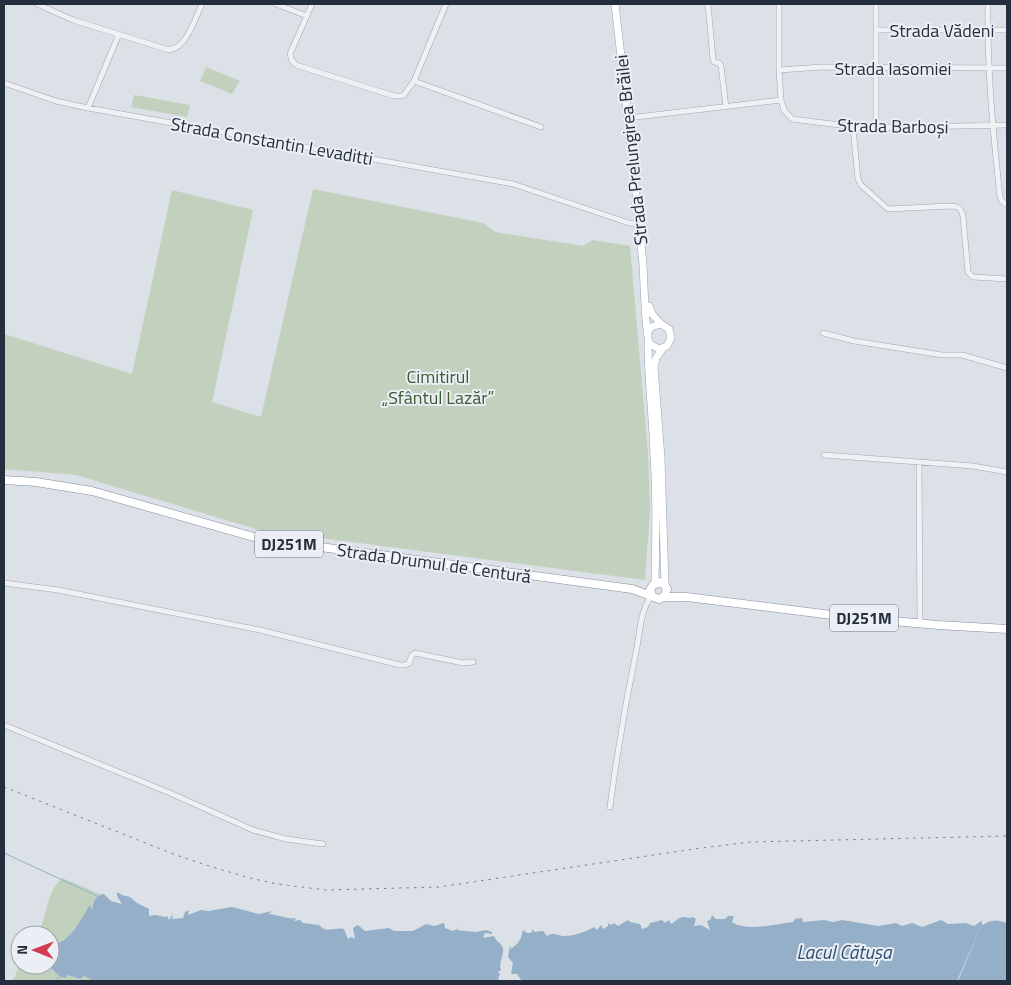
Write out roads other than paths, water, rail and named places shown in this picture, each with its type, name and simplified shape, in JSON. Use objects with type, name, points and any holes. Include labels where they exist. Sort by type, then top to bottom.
[{"type":"highway","name":"Strada Drumul de Centură","points":[[4,480],[44,483],[92,491],[261,539],[632,589]]},
{"type":"highway","points":[[632,589],[660,582],[687,597]]},
{"type":"highway","points":[[652,595],[650,590],[654,584]]},
{"type":"highway","points":[[664,598],[667,592],[666,586]]},
{"type":"highway","points":[[632,589],[652,595],[656,599],[687,597]]},
{"type":"highway","name":"DJ251M","points":[[687,597],[920,624],[1007,629]]},
{"type":"main road","name":"Strada Prelungirea Brăilei","points":[[615,4],[646,296],[648,369],[657,519],[654,584]]},
{"type":"main road","name":"Strada Prelungirea Brăilei","points":[[646,296],[652,314],[661,324]]},
{"type":"main road","points":[[663,348],[656,348],[648,337],[654,325],[661,324],[667,327],[671,333],[670,342],[656,358],[654,367],[661,458],[666,586]]},
{"type":"street","points":[[37,4],[73,20],[169,50],[173,50],[183,44],[202,4]]},
{"type":"street","points":[[276,4],[306,16]]},
{"type":"street","points":[[312,4],[290,54],[296,65],[394,96],[403,96],[414,81],[446,4]]},
{"type":"street","points":[[708,4],[713,59],[714,62],[720,64],[726,107]]},
{"type":"street","points":[[628,118],[781,100],[778,4]]},
{"type":"street","points":[[876,4],[876,128]]},
{"type":"street","points":[[988,4],[988,68],[992,125],[1000,197],[1007,205]]},
{"type":"street","name":"Strada Vădeni","points":[[877,30],[1007,30]]},
{"type":"street","points":[[88,108],[119,34]]},
{"type":"street","name":"Strada Iasomiei","points":[[779,70],[822,67],[1007,68]]},
{"type":"street","points":[[414,81],[541,128]]},
{"type":"street","name":"Strada Constantin Levaditti","points":[[4,83],[56,101],[88,108],[513,184],[629,223],[639,224]]},
{"type":"street","name":"Strada Barboși","points":[[781,100],[784,110],[792,119],[854,128],[1007,125]]},
{"type":"street","points":[[854,128],[860,185],[888,209],[958,207],[961,209],[963,216],[968,272],[973,277],[1007,279]]},
{"type":"street","points":[[823,333],[854,341],[942,355],[962,355],[1007,368]]},
{"type":"street","points":[[824,455],[973,466],[1007,472]]},
{"type":"street","points":[[919,462],[920,624]]},
{"type":"street","points":[[4,583],[58,590],[260,630],[400,665],[409,663],[412,655],[415,653],[463,663],[473,662]]},
{"type":"street","points":[[610,807],[622,722],[644,608],[652,595]]},
{"type":"street","points":[[4,725],[170,793],[253,830],[286,839],[323,844]]},
{"type":"water","points":[[117,892],[130,897],[149,909],[149,916],[167,916],[169,920],[173,914],[172,919],[183,918],[185,912],[189,910],[188,915],[201,910],[208,911],[232,907],[259,914],[273,911],[268,914],[296,918],[294,921],[300,920],[303,923],[319,925],[328,930],[344,929],[348,939],[351,937],[355,939],[353,928],[358,925],[365,931],[389,928],[394,931],[413,931],[426,924],[434,926],[444,923],[445,928],[453,931],[460,927],[456,930],[476,932],[486,930],[492,932],[492,934],[485,933],[483,938],[494,936],[502,947],[501,970],[498,972],[500,974],[498,979],[501,981],[91,981],[84,976],[80,979],[68,975],[65,978],[59,976],[60,943],[74,930],[90,905],[92,910],[96,897],[104,894],[111,901],[122,904],[117,896]]},
{"type":"water","name":"Lacul Cătușa","points":[[712,915],[716,919],[734,916],[732,922],[738,925],[753,927],[793,922],[795,919],[802,918],[803,922],[824,920],[833,922],[842,920],[878,926],[896,923],[902,926],[912,923],[922,927],[941,920],[948,924],[966,923],[974,926],[981,921],[983,925],[992,921],[1001,921],[1007,923],[1007,981],[522,981],[517,974],[511,974],[513,963],[508,957],[510,945],[511,949],[517,944],[523,930],[527,933],[531,933],[533,929],[534,932],[543,931],[547,936],[553,934],[566,936],[594,927],[597,930],[601,925],[603,929],[608,926],[608,923],[611,925],[614,923],[618,926],[628,920],[640,924],[642,929],[648,927],[650,923],[662,920],[665,923],[669,920],[671,924],[683,917],[693,917],[696,919],[694,926],[701,925],[710,930],[707,921],[710,920]]},
{"type":"waterway","points":[[4,853],[97,896]]},
{"type":"waterway","points":[[54,981],[60,977]]},
{"type":"railway","points":[[4,787],[176,855],[212,867],[277,884],[326,890],[439,887],[750,842],[1007,836]]},
{"type":"park label","name":"Cimitirul „Sfântul Lazăr”","points":[[438,386]]}]
